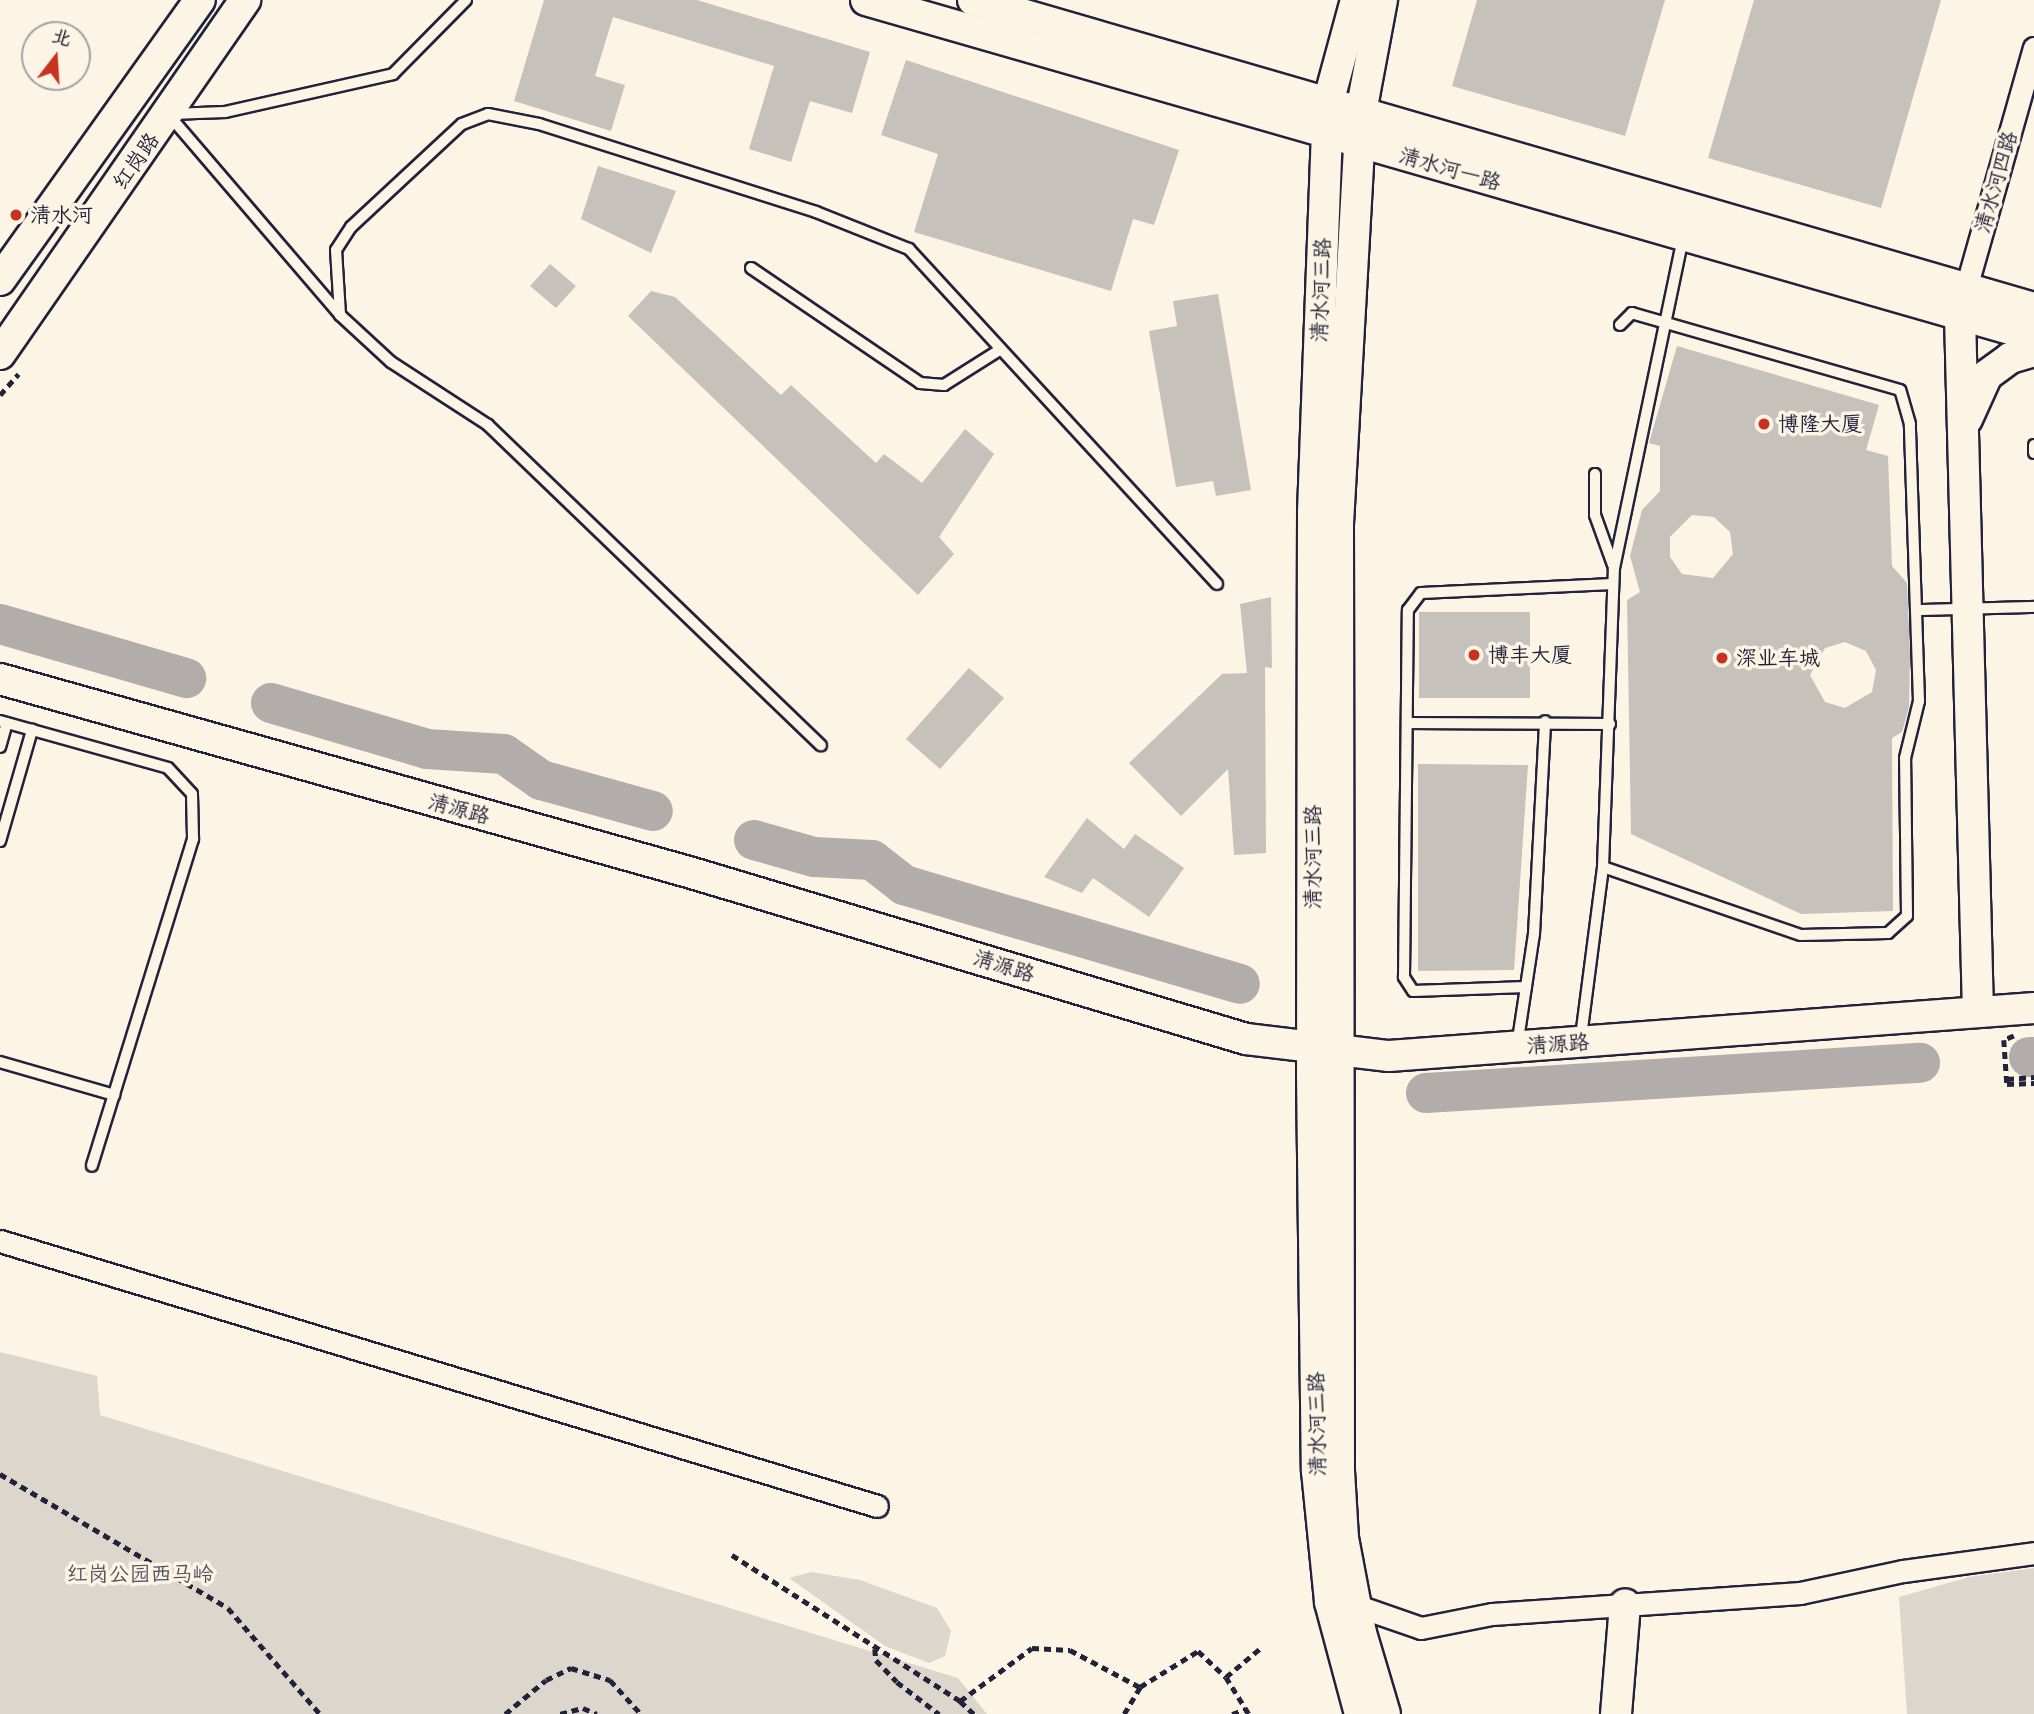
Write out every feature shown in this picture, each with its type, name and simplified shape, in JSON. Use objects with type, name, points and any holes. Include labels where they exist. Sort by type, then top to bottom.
[{"type":"street","name":"红岗路","points":[[0,280],[200,0]]},
{"type":"street","name":"红岗路","points":[[0,354],[168,114],[244,0]]},
{"type":"street","name":"清水河一路","points":[[866,0],[1683,239],[1963,302],[2034,308]]},
{"type":"street","name":"清水河一路","points":[[973,0],[1361,112],[1963,302],[2034,336]]},
{"type":"street","name":"清水河三路","points":[[1326,1042],[1313,513],[1328,103],[1356,0]]},
{"type":"street","name":"清水河三路","points":[[1382,0],[1361,112],[1338,520],[1317,1471],[1343,1602],[1385,1714]]},
{"type":"street","name":"清水河四路","points":[[1963,302],[2034,48]]},
{"type":"street","points":[[1963,302],[1963,437],[1978,1007]]},
{"type":"street","points":[[1963,437],[1987,375],[2010,358],[2034,352]]},
{"type":"street","name":"清源路","points":[[0,665],[695,860],[1250,1026],[1389,1056],[1978,1007],[2034,998]]},
{"type":"street","name":"清源路","points":[[0,679],[692,873],[1246,1039],[1390,1041],[1978,1007],[2034,1008]]},
{"type":"street","points":[[0,1241],[877,1506]]},
{"type":"street","points":[[1343,1602],[1390,1621],[1421,1628],[1492,1614],[1800,1593],[1903,1571],[2034,1553]]},
{"type":"street","name":"清水河三路","points":[[1343,1602],[1337,1637],[1360,1714]]},
{"type":"street","points":[[1616,1714],[1625,1604]]},
{"type":"street","points":[[1337,1637],[1347,1714]]},
{"type":"lane","points":[[168,114],[225,112],[393,74],[466,0]]},
{"type":"lane","points":[[168,114],[340,316],[391,362],[488,425],[821,745]]},
{"type":"lane","points":[[340,316],[336,250],[351,227],[462,124],[488,114],[539,124],[816,212],[909,249],[1217,584]]},
{"type":"lane","points":[[1582,1029],[1603,867],[1614,568],[1662,321],[1683,239]]},
{"type":"lane","points":[[751,268],[920,383],[944,385],[1001,349]]},
{"type":"lane","points":[[1603,867],[1801,935],[1888,933],[1907,916],[1905,758],[1919,701],[1910,424],[1900,390],[1632,313],[1620,325]]},
{"type":"lane","points":[[2034,445],[2034,453]]},
{"type":"lane","points":[[1595,474],[1595,514],[1614,568]]},
{"type":"lane","points":[[1525,987],[1413,991],[1404,977],[1408,610],[1421,593],[1614,584]]},
{"type":"lane","points":[[1918,610],[2034,607]]},
{"type":"lane","points":[[1408,723],[1545,721],[1610,724]]},
{"type":"lane","points":[[1518,1033],[1539,867],[1545,721]]},
{"type":"lane","points":[[0,747],[4,722],[168,768],[192,794],[193,839],[92,1166]]},
{"type":"lane","points":[[0,841],[32,730]]},
{"type":"lane","points":[[0,1062],[114,1095]]},
{"type":"path","points":[[2004,1040],[2007,1084],[2034,1080]]},
{"type":"path","points":[[0,1474],[228,1608],[320,1714]]},
{"type":"path","points":[[733,1555],[960,1701],[975,1714]]},
{"type":"path","points":[[1226,1676],[1263,1646]]},
{"type":"path","points":[[875,1648],[876,1660],[890,1675],[939,1714]]},
{"type":"path","points":[[960,1701],[1032,1648],[1070,1650],[1140,1687]]},
{"type":"path","points":[[1124,1714],[1140,1687],[1198,1651],[1226,1676],[1248,1712],[1232,1714]]},
{"type":"path","points":[[505,1714],[545,1680],[571,1668],[610,1680],[640,1714]]},
{"type":"path","points":[[560,1714],[583,1708],[597,1714]]},
{"type":"green space","name":"红岗公园西马岭","points":[[0,1352],[97,1376],[100,1415],[958,1678],[987,1714],[0,1714]]},
{"type":"green space","points":[[2034,1568],[2034,1714],[1907,1714],[1899,1597],[1969,1577]]},
{"type":"green space","points":[[811,1572],[860,1580],[937,1608],[951,1631],[945,1656],[929,1663],[885,1646],[789,1578]]},
{"type":"building","points":[[544,0],[697,0],[870,52],[852,113],[810,101],[791,162],[749,149],[774,66],[613,17],[595,76],[625,85],[611,131],[514,101]]},
{"type":"building","points":[[1477,0],[1665,0],[1625,136],[1452,86]]},
{"type":"building","points":[[1754,0],[1941,0],[1881,208],[1708,158]]},
{"type":"building","points":[[906,60],[1179,150],[1154,225],[1133,219],[1111,291],[914,232],[938,154],[881,135]]},
{"type":"building","points":[[598,166],[676,191],[651,253],[581,219]]},
{"type":"building","points":[[550,264],[576,286],[556,308],[530,286]]},
{"type":"building","points":[[651,291],[675,297],[781,395],[791,385],[876,463],[884,454],[922,483],[965,429],[994,454],[939,537],[954,554],[918,595],[628,316]]},
{"type":"building","points":[[1218,294],[1251,490],[1216,496],[1213,481],[1176,487],[1149,331],[1177,326],[1173,301]]},
{"type":"building","name":"深业车城","points":[[1677,346],[1879,405],[1866,450],[1888,456],[1892,566],[1907,583],[1910,654],[1909,707],[1902,732],[1892,738],[1893,911],[1801,914],[1631,834],[1627,600],[1640,592],[1630,556],[1642,510],[1660,491],[1660,446],[1649,443]],"holes":[[[1692,515],[1714,517],[1730,532],[1733,554],[1713,578],[1682,574],[1670,557],[1670,537]],[[1845,642],[1866,651],[1876,670],[1872,692],[1845,708],[1825,702],[1810,675],[1825,648]]]},
{"type":"building","points":[[1271,597],[1272,668],[1265,667],[1266,853],[1234,855],[1228,769],[1181,816],[1129,763],[1222,674],[1247,673],[1240,604]]},
{"type":"building","name":"博丰大厦","points":[[1419,612],[1530,612],[1530,698],[1419,698]]},
{"type":"building","points":[[969,668],[1004,698],[940,769],[906,739]]},
{"type":"building","points":[[1418,764],[1528,765],[1514,970],[1418,971]]},
{"type":"building","points":[[1087,818],[1124,849],[1135,834],[1184,868],[1149,917],[1093,878],[1082,893],[1044,877]]},
{"type":"waterway","points":[[0,624],[186,678]]},
{"type":"waterway","points":[[271,703],[427,749],[504,754],[541,780],[653,811]]},
{"type":"waterway","points":[[754,840],[814,857],[872,860],[904,885],[1240,984]]},
{"type":"waterway","points":[[2029,1057],[2034,1057]]},
{"type":"waterway","points":[[1426,1093],[1920,1063]]},
{"type":"place","name":"清水河","points":[[16,215]]},
{"type":"place","name":"博隆大厦","points":[[1764,424]]},
{"type":"place","name":"博丰大厦","points":[[1474,655]]},
{"type":"place","name":"深业车城","points":[[1722,658]]}]
